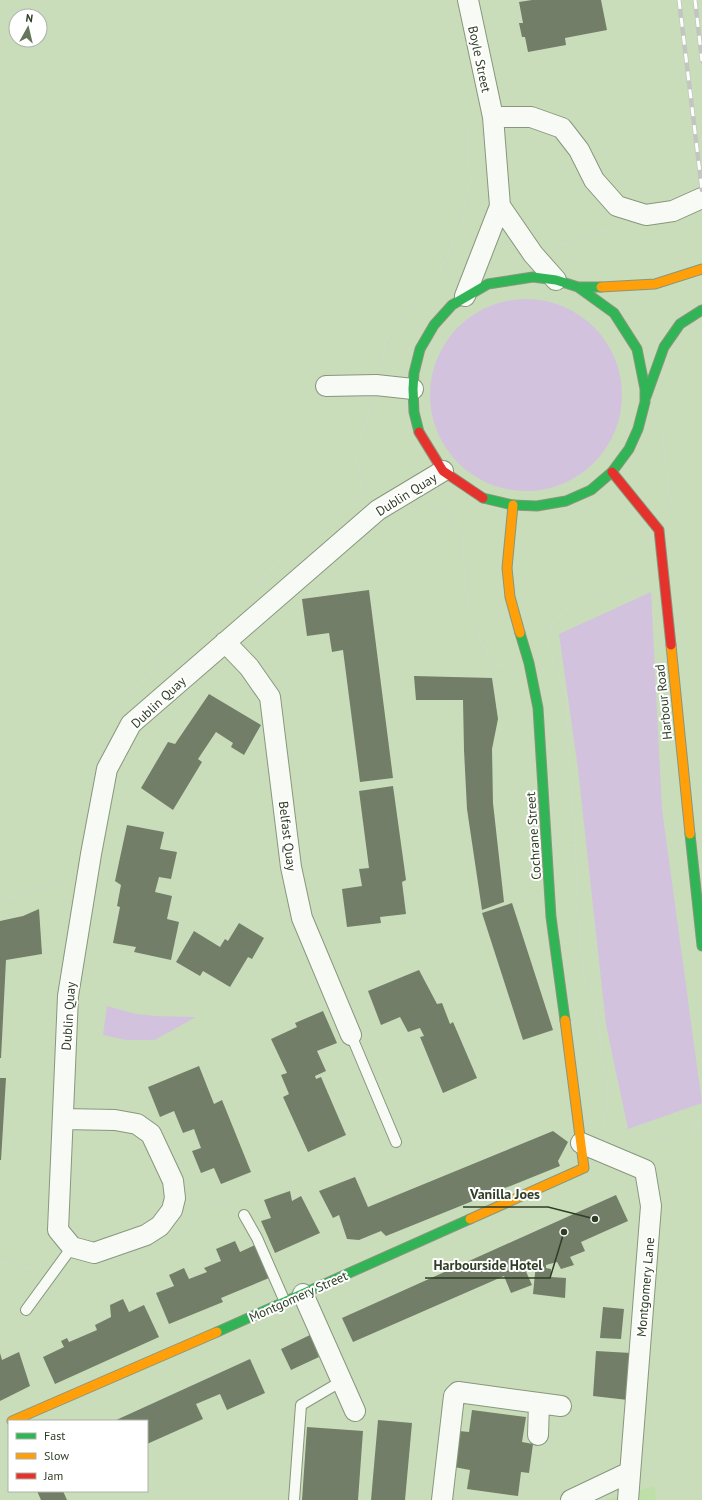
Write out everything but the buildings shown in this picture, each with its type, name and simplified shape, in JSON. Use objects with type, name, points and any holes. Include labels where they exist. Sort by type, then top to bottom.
[{"type":"street","name":"Boyle Street","points":[[468,0],[493,117],[500,206]]},
{"type":"street","points":[[493,117],[531,117],[562,128],[579,150],[594,180],[617,206],[646,215],[673,211],[702,198]]},
{"type":"street","points":[[500,206],[533,254],[556,280]]},
{"type":"street","points":[[465,296],[500,206]]},
{"type":"street","points":[[702,269],[655,284],[614,287],[578,287],[556,280],[533,277],[488,284],[465,296],[452,305],[434,325],[420,349],[414,373],[413,389],[414,412],[419,432],[443,471],[485,499],[513,505],[537,506],[566,501],[591,490],[612,472],[629,449],[638,429],[644,402],[664,347],[680,324],[702,310]]},
{"type":"street","points":[[578,287],[614,313],[637,349],[645,389],[644,402]]},
{"type":"street","points":[[326,386],[376,385],[413,389]]},
{"type":"street","name":"Dublin Quay","points":[[72,1247],[58,1230],[68,996],[89,861],[107,769],[131,724],[378,510],[443,471]]},
{"type":"street","name":"Harbour Road","points":[[612,472],[658,530],[702,946]]},
{"type":"street","name":"Cochrane Street","points":[[513,505],[507,568],[510,597],[529,663],[538,708],[551,917],[596,1150],[584,1168]]},
{"type":"street","name":"Belfast Quay","points":[[225,642],[249,666],[270,697],[291,867],[302,918],[351,1035]]},
{"type":"street","points":[[63,1119],[115,1120],[137,1124],[151,1134],[173,1181],[175,1198],[172,1210],[160,1226],[146,1235],[94,1253],[72,1247]]},
{"type":"street","name":"Montgomery Lane","points":[[596,1150],[645,1170],[651,1206],[628,1500]]},
{"type":"street","name":"Montgomery Street","points":[[15,1420],[285,1302],[584,1168]]},
{"type":"street","points":[[303,1294],[355,1411]]},
{"type":"street","points":[[442,1500],[454,1396],[458,1392],[562,1406]]},
{"type":"street","points":[[538,1435],[539,1403]]},
{"type":"street","points":[[571,1500],[630,1472]]},
{"type":"lane","points":[[351,1035],[396,1142]]},
{"type":"lane","points":[[244,1215],[257,1238],[285,1302]]},
{"type":"lane","points":[[26,1310],[72,1247]]},
{"type":"lane","points":[[294,1500],[301,1405],[342,1381]]},
{"type":"path","points":[[533,254],[628,223],[639,213]]},
{"type":"path","points":[[551,656],[566,695],[582,967],[595,1006],[608,1094],[602,1137],[596,1150]]},
{"type":"path","points":[[596,1150],[702,1122]]},
{"type":"path","points":[[175,1198],[211,1200],[244,1215]]},
{"type":"path","points":[[0,1262],[54,1271]]},
{"type":"shaded area","points":[[517,299],[535,299],[563,306],[579,315],[594,327],[606,342],[615,358],[622,386],[622,404],[615,432],[606,448],[594,463],[579,475],[563,484],[535,491],[517,491],[498,487],[481,480],[465,469],[452,456],[441,440],[434,423],[430,404],[430,386],[434,367],[441,350],[452,334],[465,321],[481,310],[498,303]]},
{"type":"shaded area","points":[[651,592],[662,809],[702,1103],[628,1129],[606,1025],[578,769],[559,634]]},
{"type":"shaded area","points":[[107,1006],[136,1014],[196,1017],[155,1040],[126,1040],[103,1035]]},
{"type":"shaded area","points":[[655,1486],[656,1500],[605,1500]]},
{"type":"railway","points":[[679,0],[702,190]]},
{"type":"railway","points":[[695,0],[702,61]]},
{"type":"traffic: fast","points":[[419,432],[414,412],[413,389],[414,373],[420,349],[434,325],[452,305],[488,284],[533,277],[556,280],[578,287],[601,287]]},
{"type":"traffic: fast","points":[[483,498],[513,505],[537,506],[566,501],[591,490],[612,472],[629,449],[638,429],[645,402],[645,389],[637,349],[614,313],[578,287]]},
{"type":"traffic: fast","points":[[646,397],[664,347],[680,324],[702,310]]},
{"type":"traffic: fast","points":[[520,633],[529,663],[538,708],[551,917],[565,1020]]},
{"type":"traffic: fast","points":[[690,834],[702,946]]},
{"type":"traffic: fast","points":[[217,1332],[470,1219]]},
{"type":"traffic: slow","points":[[601,287],[655,284],[702,269]]},
{"type":"traffic: slow","points":[[513,505],[507,568],[510,597],[520,633]]},
{"type":"traffic: slow","points":[[671,645],[690,834]]},
{"type":"traffic: slow","points":[[470,1219],[584,1168],[565,1020]]},
{"type":"traffic: slow","points":[[14,1420],[217,1332]]},
{"type":"traffic: jam","points":[[419,432],[443,471],[483,498]]},
{"type":"traffic: jam","points":[[612,472],[659,530],[671,645]]},
{"type":"place","name":"Vanilla Joes","points":[[595,1219]]},
{"type":"place","name":"Harbourside Hotel","points":[[564,1232]]}]
